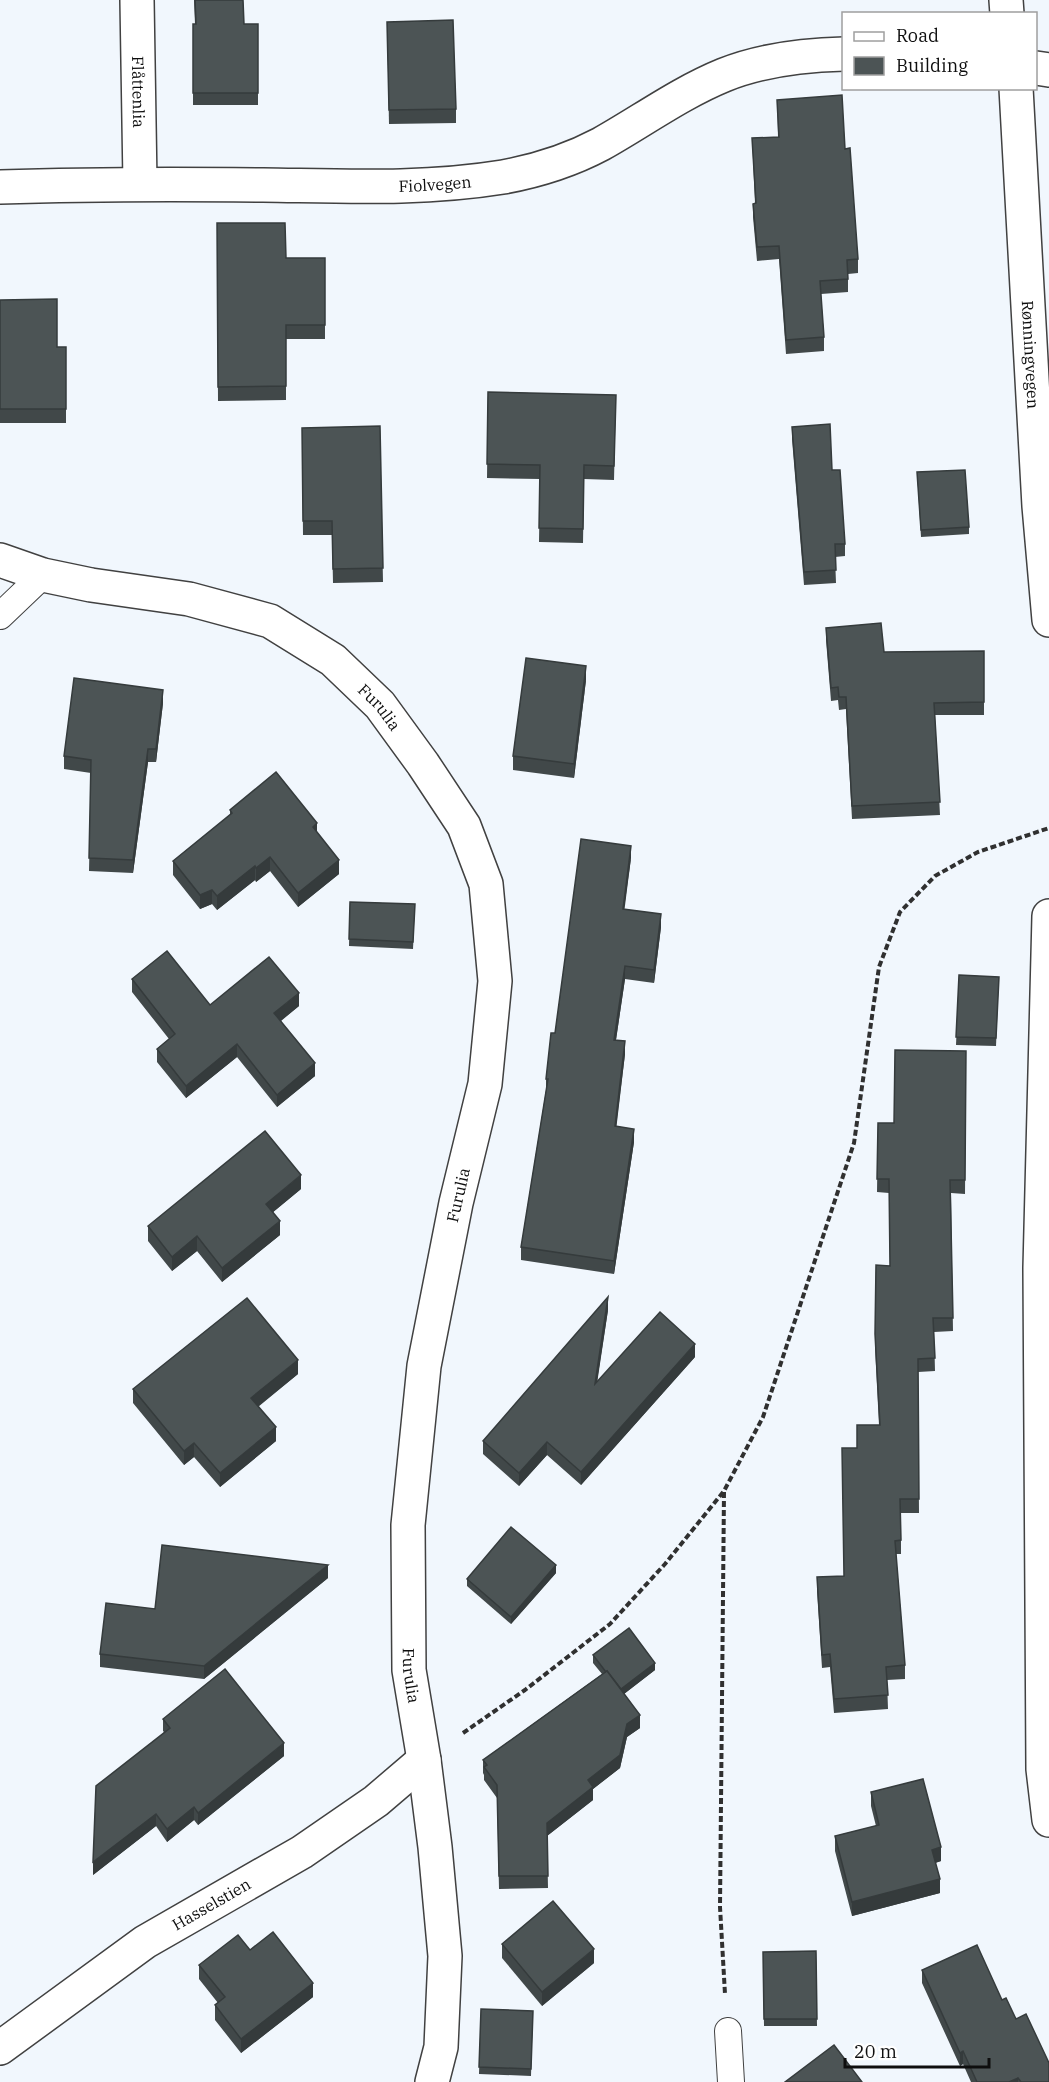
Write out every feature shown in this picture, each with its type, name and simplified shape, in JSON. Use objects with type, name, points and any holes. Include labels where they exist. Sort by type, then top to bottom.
[{"type":"street","name":"Flåttenlia","points":[[137,0],[140,183]]},
{"type":"street","name":"Fiolvegen","points":[[0,187],[140,183],[397,187],[503,177],[552,165],[600,144],[680,97],[724,75],[769,62],[814,55],[842,54]]},
{"type":"street","name":"Rønningvegen","points":[[1016,90],[1039,494],[1049,620]]},
{"type":"street","name":"Furulia","points":[[0,560],[43,575],[92,585],[189,598],[270,621],[333,660],[380,705],[423,764],[464,826],[486,884],[495,981],[485,1084],[456,1203],[424,1366],[408,1525],[409,1670],[435,1847],[445,1956],[441,2047],[432,2082]]},
{"type":"street","points":[[1049,916],[1040,1268],[1042,1769],[1049,1820]]},
{"type":"street","name":"Hasselstien","points":[[0,2048],[145,1942],[302,1852],[376,1801],[424,1760]]},
{"type":"lane","points":[[0,616],[43,575]]},
{"type":"lane","points":[[728,2031],[731,2082]]},
{"type":"path","points":[[424,1760],[525,1690],[610,1624],[665,1564],[724,1491],[763,1417],[854,1143],[879,967],[900,912],[935,876],[969,856],[1049,828]]},
{"type":"path","points":[[724,1491],[720,1907],[728,2031]]},
{"type":"building","points":[[195,0],[243,0],[244,24],[258,24],[258,93],[193,93]]},
{"type":"building","points":[[453,20],[456,109],[389,110],[387,22]]},
{"type":"building","points":[[842,95],[845,149],[850,148],[858,259],[847,260],[848,279],[820,281],[824,337],[786,340],[779,246],[757,247],[753,204],[756,203],[752,138],[779,137],[777,100]]},
{"type":"building","points":[[217,223],[285,223],[286,258],[325,258],[325,325],[286,325],[286,386],[218,387]]},
{"type":"building","points":[[57,299],[57,347],[66,347],[66,409],[0,409],[0,300]]},
{"type":"building","points":[[488,392],[616,395],[614,466],[584,465],[583,529],[539,528],[540,465],[487,464]]},
{"type":"building","points":[[830,424],[832,470],[840,470],[845,544],[835,544],[836,570],[804,572],[792,427]]},
{"type":"building","points":[[380,426],[383,568],[333,569],[332,521],[303,521],[302,428]]},
{"type":"building","points":[[965,470],[969,527],[921,530],[917,472]]},
{"type":"building","points":[[881,623],[884,652],[984,651],[984,702],[934,703],[940,802],[852,806],[846,697],[839,697],[838,687],[831,688],[826,628]]},
{"type":"building","points":[[526,658],[586,666],[574,764],[513,756]]},
{"type":"building","points":[[74,678],[163,690],[156,749],[148,749],[133,860],[89,858],[91,760],[64,756]]},
{"type":"building","points":[[276,772],[317,823],[313,827],[339,860],[298,893],[270,857],[217,896],[212,890],[200,895],[173,861],[232,813],[230,810]]},
{"type":"building","points":[[581,839],[631,846],[623,909],[661,914],[654,970],[625,966],[614,1040],[625,1041],[615,1126],[634,1129],[614,1261],[521,1247],[548,1079],[546,1079],[551,1033],[555,1033]]},
{"type":"building","points":[[350,902],[415,904],[413,942],[349,939]]},
{"type":"building","points":[[167,951],[210,1005],[269,957],[299,993],[274,1013],[315,1063],[277,1095],[237,1044],[186,1086],[157,1049],[175,1034],[132,979]]},
{"type":"building","points":[[959,975],[999,977],[996,1038],[956,1037]]},
{"type":"building","points":[[895,1050],[966,1051],[965,1180],[950,1180],[953,1318],[933,1318],[935,1358],[918,1359],[919,1499],[900,1499],[901,1540],[895,1541],[905,1665],[886,1667],[888,1695],[834,1699],[830,1654],[822,1655],[817,1577],[844,1576],[842,1448],[857,1448],[857,1425],[880,1425],[875,1334],[876,1265],[890,1266],[889,1179],[877,1179],[878,1123],[894,1123]]},
{"type":"building","points":[[265,1131],[301,1175],[266,1204],[280,1221],[222,1268],[197,1236],[172,1257],[148,1226]]},
{"type":"building","points":[[608,1297],[595,1384],[660,1312],[695,1344],[581,1472],[547,1442],[519,1473],[483,1441]]},
{"type":"building","points":[[247,1298],[298,1360],[251,1398],[276,1427],[220,1473],[194,1443],[184,1451],[133,1389]]},
{"type":"building","points":[[511,1527],[556,1565],[511,1617],[467,1579]]},
{"type":"building","points":[[162,1545],[328,1565],[204,1666],[100,1654],[106,1603],[155,1609]]},
{"type":"building","points":[[629,1628],[655,1663],[621,1689],[593,1655]]},
{"type":"building","points":[[225,1669],[284,1743],[198,1813],[194,1807],[167,1829],[156,1814],[93,1862],[96,1786],[170,1728],[163,1719]]},
{"type":"building","points":[[607,1671],[640,1715],[627,1724],[620,1755],[588,1780],[593,1787],[547,1823],[548,1876],[499,1876],[497,1785],[484,1767],[487,1765],[483,1760]]},
{"type":"building","points":[[923,1779],[941,1847],[932,1850],[940,1879],[852,1902],[835,1836],[879,1825],[871,1792]]},
{"type":"building","points":[[553,1901],[594,1949],[542,1992],[502,1944]]},
{"type":"building","points":[[273,1932],[313,1983],[241,2039],[215,2005],[225,1997],[199,1965],[238,1935],[250,1950]]},
{"type":"building","points":[[977,1945],[1002,2000],[1006,1998],[1016,2019],[1026,2014],[1049,2063],[1049,2082],[1021,2082],[1018,2078],[1009,2082],[977,2082],[963,2051],[960,2053],[922,1970]]},
{"type":"building","points":[[816,1951],[817,2019],[764,2019],[763,1952]]},
{"type":"building","points":[[481,2009],[533,2011],[531,2069],[479,2067]]},
{"type":"building","points":[[834,2045],[862,2082],[785,2082]]}]
